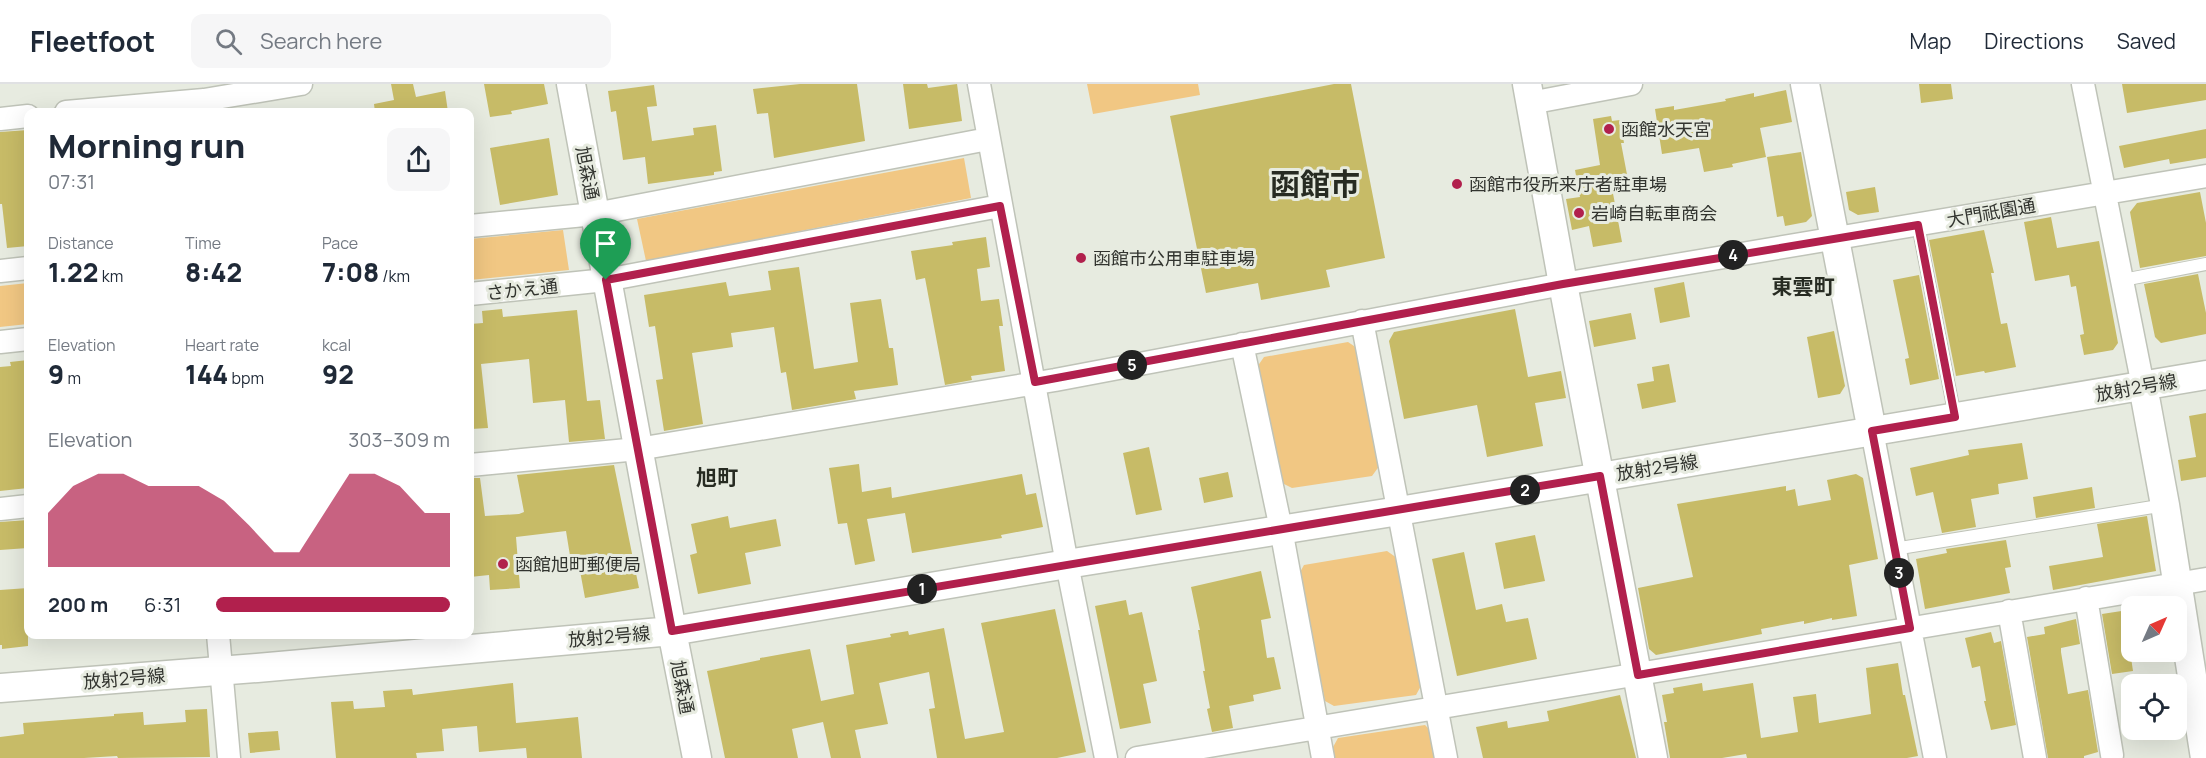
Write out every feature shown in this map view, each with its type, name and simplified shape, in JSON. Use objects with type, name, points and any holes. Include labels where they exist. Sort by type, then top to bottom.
[{"type":"street","points":[[108,108],[204,99],[301,84]]},
{"type":"street","name":"旭森通","points":[[571,84],[697,758]]},
{"type":"street","points":[[979,84],[1067,564],[1106,758]]},
{"type":"street","points":[[1631,84],[1528,94],[1653,758]]},
{"type":"street","points":[[1806,84],[1935,758]]},
{"type":"street","points":[[2083,84],[2165,505],[2205,758]]},
{"type":"street","points":[[0,119],[24,116]]},
{"type":"street","points":[[474,225],[595,214],[988,139]]},
{"type":"street","name":"大門祇園通","points":[[474,465],[638,449],[1035,382],[1563,284],[2206,176]]},
{"type":"street","name":"さかえ通","points":[[474,294],[606,280],[1000,206]]},
{"type":"street","points":[[0,271],[24,268]]},
{"type":"street","points":[[1362,321],[1446,758]]},
{"type":"street","points":[[0,342],[24,339]]},
{"type":"street","points":[[1242,344],[1281,529],[1323,758]]},
{"type":"street","name":"放射2号線","points":[[0,688],[672,631],[2206,375]]},
{"type":"street","points":[[0,509],[24,506]]},
{"type":"street","points":[[1137,758],[2206,579]]},
{"type":"street","points":[[2086,598],[2112,755]]},
{"type":"street","points":[[2009,612],[2035,758]]},
{"type":"street","points":[[218,639],[229,758]]},
{"type":"lane","points":[[1918,225],[1955,417]]},
{"type":"lane","points":[[2122,280],[2206,264]]},
{"type":"lane","points":[[1894,549],[2165,505]]},
{"type":"shaded area","points":[[1087,84],[1198,84],[1200,95],[1093,114]]},
{"type":"shaded area","points":[[964,158],[971,198],[646,261],[637,219]]},
{"type":"shaded area","points":[[563,230],[569,270],[474,280],[474,239]]},
{"type":"shaded area","points":[[24,283],[24,324],[0,327],[0,286]]},
{"type":"shaded area","points":[[1348,342],[1357,348],[1380,465],[1372,476],[1292,488],[1282,483],[1257,367],[1264,357]]},
{"type":"shaded area","points":[[1387,551],[1397,558],[1422,684],[1416,695],[1334,706],[1325,701],[1299,574],[1304,565]]},
{"type":"shaded area","points":[[1425,725],[1431,731],[1436,758],[1334,758],[1332,749],[1338,738]]},
{"type":"building","points":[[391,84],[413,84],[416,97],[445,91],[447,108],[374,108],[374,104],[394,100]]},
{"type":"building","points":[[484,84],[544,84],[548,104],[511,111],[512,114],[490,117]]},
{"type":"building","points":[[800,84],[857,84],[865,141],[774,158],[768,113],[757,114],[753,89]]},
{"type":"building","points":[[903,84],[927,84],[928,88],[957,84],[962,121],[909,129]]},
{"type":"building","points":[[1334,84],[1351,84],[1385,258],[1326,270],[1330,287],[1261,300],[1258,283],[1206,293],[1170,116]]},
{"type":"building","points":[[1919,84],[1951,84],[1953,99],[1921,103]]},
{"type":"building","points":[[2122,84],[2206,84],[2206,100],[2127,113]]},
{"type":"building","points":[[654,85],[657,106],[647,107],[652,141],[694,135],[693,128],[716,125],[722,171],[714,172],[714,175],[648,184],[645,157],[623,160],[616,111],[611,112],[608,91]]},
{"type":"building","points":[[1786,90],[1792,122],[1760,128],[1766,157],[1732,164],[1733,167],[1704,172],[1699,148],[1662,154],[1655,109],[1674,106],[1674,110],[1726,101],[1725,99],[1754,93],[1754,97]]},
{"type":"building","points":[[1611,116],[1612,121],[1620,120],[1624,143],[1621,143],[1629,185],[1612,188],[1622,242],[1593,247],[1589,226],[1572,230],[1566,199],[1580,197],[1575,170],[1600,165],[1593,119]]},
{"type":"building","points":[[2206,129],[2206,158],[2170,164],[2169,159],[2124,168],[2119,146]]},
{"type":"building","points":[[24,130],[24,246],[7,248],[2,204],[0,204],[0,132]]},
{"type":"building","points":[[549,138],[558,195],[500,205],[490,148]]},
{"type":"building","points":[[1801,152],[1812,216],[1806,222],[1785,226],[1783,216],[1777,217],[1767,157]]},
{"type":"building","points":[[1875,187],[1879,212],[1858,215],[1849,210],[1846,192]]},
{"type":"building","points":[[2200,192],[2206,223],[2206,256],[2140,268],[2130,212],[2137,203]]},
{"type":"building","points":[[2051,217],[2057,248],[2099,241],[2118,343],[2113,350],[2084,355],[2080,335],[2084,334],[2076,286],[2071,287],[2069,275],[2035,281],[2024,222]]},
{"type":"building","points":[[1984,230],[1994,273],[1991,273],[2001,324],[2007,323],[2016,367],[1956,376],[1929,240]]},
{"type":"building","points":[[986,237],[990,267],[977,269],[981,301],[999,299],[1003,326],[999,326],[1005,371],[971,376],[972,380],[945,385],[925,278],[916,280],[911,251],[953,245],[952,242]]},
{"type":"building","points":[[799,267],[814,369],[858,362],[850,303],[881,299],[889,348],[893,348],[898,385],[854,391],[856,399],[792,410],[786,372],[781,373],[774,327],[731,333],[733,347],[692,353],[703,424],[664,431],[656,380],[663,379],[655,326],[649,327],[644,295],[726,282],[729,296],[771,290],[768,271]]},
{"type":"building","points":[[2198,274],[2206,313],[2206,334],[2161,343],[2155,337],[2144,284]]},
{"type":"building","points":[[1919,275],[1939,379],[1910,385],[1905,359],[1909,358],[1893,280]]},
{"type":"building","points":[[1684,282],[1690,317],[1660,323],[1654,288]]},
{"type":"building","points":[[502,309],[503,317],[577,310],[587,401],[600,400],[605,439],[569,442],[565,400],[533,403],[529,359],[481,364],[488,428],[474,429],[474,324],[483,323],[482,311]]},
{"type":"building","points":[[1515,309],[1528,377],[1561,371],[1566,398],[1535,403],[1543,446],[1487,457],[1477,405],[1404,419],[1389,341],[1394,332]]},
{"type":"building","points":[[1631,313],[1636,339],[1594,347],[1589,321]]},
{"type":"building","points":[[1834,331],[1845,386],[1840,394],[1818,398],[1807,337]]},
{"type":"building","points":[[24,360],[24,488],[0,491],[0,367],[11,366],[10,362]]},
{"type":"building","points":[[1669,364],[1676,402],[1642,409],[1637,384],[1654,381],[1652,367]]},
{"type":"building","points":[[2206,413],[2206,477],[2181,481],[2178,460],[2196,457],[2189,416]]},
{"type":"building","points":[[2022,443],[2028,479],[1998,484],[1999,494],[1971,499],[1976,527],[1942,533],[1933,492],[1916,496],[1910,468],[1969,455],[1968,450]]},
{"type":"building","points":[[1149,447],[1162,510],[1136,515],[1123,453]]},
{"type":"building","points":[[859,464],[862,492],[891,487],[892,498],[1022,474],[1026,495],[1036,493],[1043,527],[1001,535],[1002,538],[912,553],[905,513],[867,519],[875,561],[855,565],[847,523],[838,524],[829,468]]},
{"type":"building","points":[[614,465],[639,588],[585,598],[578,560],[571,562],[566,531],[516,537],[520,588],[490,590],[489,575],[474,577],[474,478],[480,478],[485,516],[519,514],[524,512],[517,475]]},
{"type":"building","points":[[1228,472],[1233,497],[1204,503],[1199,478]]},
{"type":"building","points":[[1856,474],[1863,478],[1878,559],[1849,565],[1857,616],[1804,624],[1804,621],[1761,629],[1762,634],[1656,655],[1649,649],[1638,588],[1693,577],[1677,504],[1786,486],[1786,491],[1795,489],[1798,506],[1831,500],[1827,480]]},
{"type":"building","points":[[2092,487],[2095,508],[2036,518],[2033,497]]},
{"type":"building","points":[[728,516],[730,528],[776,519],[781,546],[745,553],[751,584],[698,594],[690,555],[697,553],[691,524]]},
{"type":"building","points":[[2147,516],[2156,571],[2053,590],[2049,566],[2103,557],[2097,524]]},
{"type":"building","points":[[24,520],[24,548],[0,550],[0,522]]},
{"type":"building","points":[[1535,535],[1545,581],[1504,589],[1495,543]]},
{"type":"building","points":[[2006,540],[2011,567],[2005,568],[2010,593],[1925,609],[1916,559],[1947,553],[1946,549]]},
{"type":"building","points":[[1464,552],[1476,610],[1502,604],[1506,622],[1528,618],[1537,659],[1457,676],[1432,559]]},
{"type":"building","points":[[1261,571],[1271,618],[1261,620],[1267,658],[1274,657],[1281,689],[1253,695],[1254,701],[1229,706],[1233,728],[1212,732],[1207,709],[1210,708],[1203,671],[1205,671],[1198,630],[1200,630],[1191,587]]},
{"type":"building","points":[[24,588],[24,639],[28,639],[28,646],[2,649],[0,645],[0,590]]},
{"type":"building","points":[[1126,600],[1129,615],[1142,612],[1157,681],[1143,684],[1151,723],[1120,729],[1095,606]]},
{"type":"building","points":[[1055,609],[1086,752],[1057,758],[937,758],[929,709],[935,708],[929,672],[879,683],[888,724],[855,730],[861,758],[831,758],[823,722],[792,729],[798,758],[725,758],[707,671],[810,649],[821,701],[854,694],[846,645],[891,637],[890,634],[908,631],[909,635],[944,628],[965,739],[1004,732],[981,623]]},
{"type":"building","points":[[2121,611],[2121,662],[2132,662],[2133,671],[2112,674],[2102,614]]},
{"type":"building","points":[[2076,619],[2080,644],[2061,648],[2061,652],[2068,694],[2088,690],[2098,752],[2084,756],[2084,758],[2048,758],[2027,637],[2045,634],[2044,627]]},
{"type":"building","points":[[1991,632],[1994,643],[2001,641],[2016,725],[1991,730],[1984,701],[1986,701],[1980,666],[1972,668],[1965,638]]},
{"type":"building","points":[[1898,663],[1903,695],[1905,695],[1918,756],[1907,758],[1747,758],[1746,754],[1722,758],[1670,758],[1662,695],[1674,693],[1673,688],[1702,683],[1703,691],[1753,683],[1761,738],[1798,732],[1793,697],[1816,694],[1819,723],[1871,714],[1866,668]]},
{"type":"building","points":[[513,683],[516,723],[578,717],[582,758],[527,758],[526,748],[479,752],[477,726],[442,729],[444,751],[416,753],[417,758],[336,758],[331,702],[353,701],[354,709],[385,707],[383,691],[412,689],[413,695]]},
{"type":"building","points":[[1620,695],[1636,758],[1483,758],[1476,727],[1507,721],[1508,728],[1549,721],[1547,711]]},
{"type":"building","points":[[207,709],[210,757],[0,758],[0,737],[24,734],[23,723],[143,712],[144,725],[186,722],[185,710]]},
{"type":"building","points":[[278,731],[280,750],[250,753],[248,733]]},
{"type":"place","name":"函館水天宮","points":[[1609,129]]},
{"type":"place","name":"函館市役所来庁者駐車場","points":[[1457,184]]},
{"type":"place","name":"岩崎自転車商会","points":[[1579,213]]},
{"type":"place","name":"函館市公用車駐車場","points":[[1081,258]]},
{"type":"place","name":"函館旭町郵便局","points":[[503,564]]},
{"type":"district","name":"函館市","points":[[1315,183]]},
{"type":"district","name":"東雲町","points":[[1803,286]]},
{"type":"district","name":"旭町","points":[[717,477]]},
{"type":"route","points":[[1000,206],[1035,382],[1563,284],[1834,237],[1918,225],[1955,417],[1872,431],[1910,628],[1638,675],[1600,476],[672,631],[606,280],[1000,206]]}]
